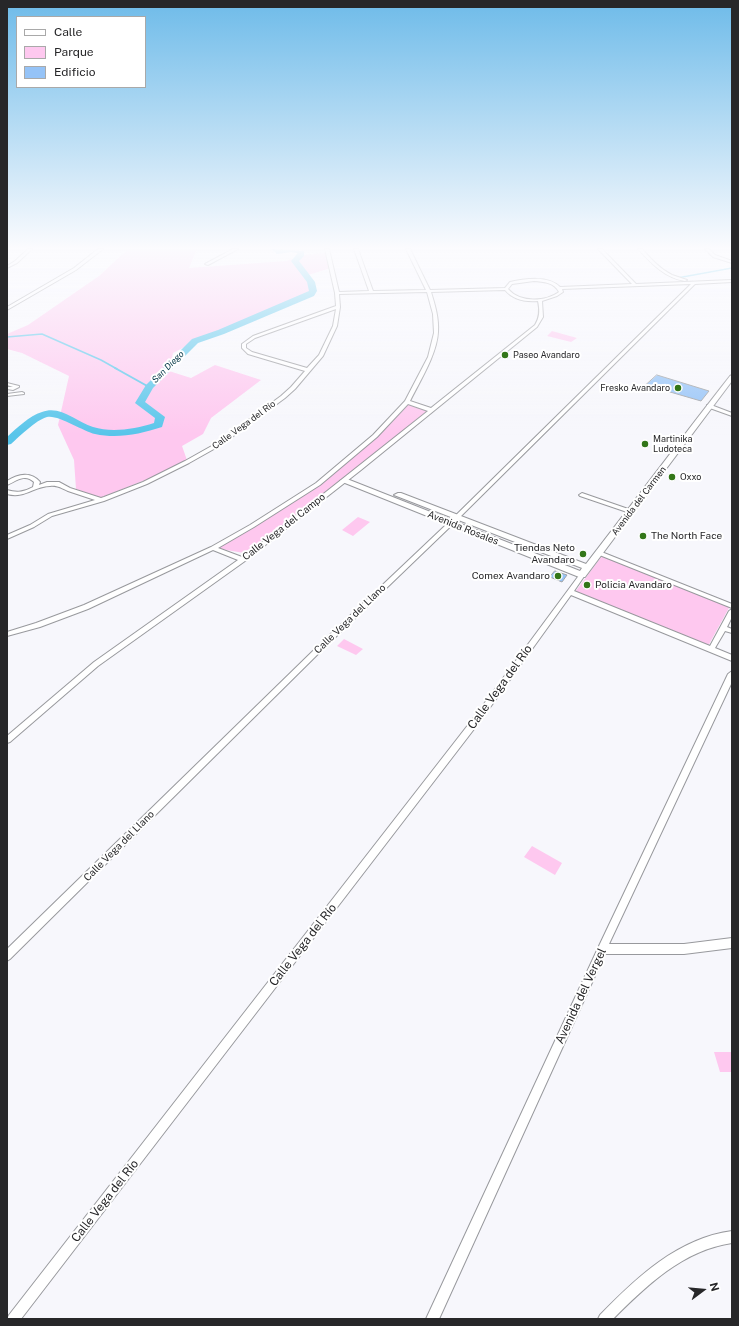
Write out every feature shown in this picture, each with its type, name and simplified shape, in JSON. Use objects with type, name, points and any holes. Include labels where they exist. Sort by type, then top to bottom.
[{"type":"street","points":[[308,370],[250,354],[244,348],[244,344],[254,337],[327,311]]},
{"type":"street","name":"Calle Vega del Río","points":[[7,537],[32,526],[50,514],[102,500],[145,482],[187,462],[219,444],[283,397],[308,370],[321,355],[335,326],[337,311]]},
{"type":"street","name":"Calle Vega del Campo","points":[[213,548],[252,526],[322,482],[375,436],[407,402],[430,357],[436,333],[434,311]]},
{"type":"street","name":"Calle Vega del Campo","points":[[7,740],[96,664],[243,560],[347,478],[536,326],[539,322],[542,311]]},
{"type":"street","name":"Calle Vega del Llano","points":[[7,956],[319,648],[453,521],[666,311]]},
{"type":"street","name":"Avenida del Carmen","points":[[587,567],[632,512],[709,406],[732,377]]},
{"type":"street","points":[[7,384],[17,387],[13,389],[7,388]]},
{"type":"street","points":[[7,395],[22,393]]},
{"type":"street","points":[[407,402],[431,410]]},
{"type":"street","points":[[709,406],[732,415]]},
{"type":"street","points":[[7,483],[15,478],[29,477],[35,480],[35,488]]},
{"type":"street","name":"Avenida Rosales","points":[[347,478],[582,575]]},
{"type":"street","points":[[8,493],[23,493],[47,484],[59,484],[68,489],[102,500]]},
{"type":"street","points":[[582,495],[632,512]]},
{"type":"street","name":"Avenida Rosales","points":[[453,521],[587,567]]},
{"type":"street","points":[[7,634],[38,625],[86,607],[213,548],[243,560]]},
{"type":"street","points":[[599,553],[732,606]]},
{"type":"street","name":"Calle Vega del Río","points":[[14,1319],[478,718],[587,567]]},
{"type":"street","points":[[570,592],[732,658]]},
{"type":"street","points":[[711,650],[732,611]]},
{"type":"street","points":[[723,628],[732,631]]},
{"type":"street","name":"Avenida del Vergel","points":[[432,1319],[602,949],[732,674]]},
{"type":"street","points":[[602,949],[684,949],[732,943]]},
{"type":"street","points":[[604,1319],[637,1286],[653,1272],[671,1260],[708,1243],[732,1237]]},
{"type":"green space","points":[[48,311],[274,311],[220,333],[196,341],[173,353],[169,371],[191,378],[215,365],[261,380],[211,418],[203,434],[182,446],[188,463],[100,498],[76,489],[74,460],[58,425],[69,376],[22,353],[7,349],[7,334],[28,325]]},
{"type":"green space","points":[[552,331],[577,338],[571,342],[547,336]]},
{"type":"green space","points":[[407,403],[430,410],[283,525],[244,553],[215,548],[326,479]]},
{"type":"green space","points":[[358,517],[370,522],[353,536],[342,530]]},
{"type":"green space","points":[[602,556],[730,606],[707,648],[575,592]]},
{"type":"green space","points":[[344,639],[363,649],[356,655],[337,646]]},
{"type":"green space","points":[[532,846],[562,863],[555,875],[524,857]]},
{"type":"green space","points":[[714,1052],[732,1052],[732,1072],[720,1072]]},
{"type":"building","name":"Fresko Avandaro","points":[[657,375],[709,391],[701,401],[646,385]]},
{"type":"building","name":"Comex Avandaro","points":[[555,571],[567,575],[562,582],[550,577]]},
{"type":"waterway","name":"San Diego","points":[[7,442],[37,418],[51,413],[62,416],[88,429],[96,431],[123,433],[158,425],[160,417],[140,403],[149,387],[195,341],[221,332],[271,311]]},
{"type":"waterway","points":[[7,337],[42,334],[101,360],[117,369]]},
{"type":"waterway","points":[[115,368],[149,387]]},
{"type":"place","name":"Paseo Avandaro","points":[[505,355]]},
{"type":"place","name":"Fresko Avandaro","points":[[678,388]]},
{"type":"place","name":"Martinika Ludoteca","points":[[645,444]]},
{"type":"place","name":"Oxxo","points":[[672,477]]},
{"type":"place","name":"The North Face","points":[[643,536]]},
{"type":"place","name":"Tiendas Neto Avandaro","points":[[583,554]]},
{"type":"place","name":"Comex Avandaro","points":[[558,576]]},
{"type":"place","name":"Policia Avandaro","points":[[587,585]]}]
